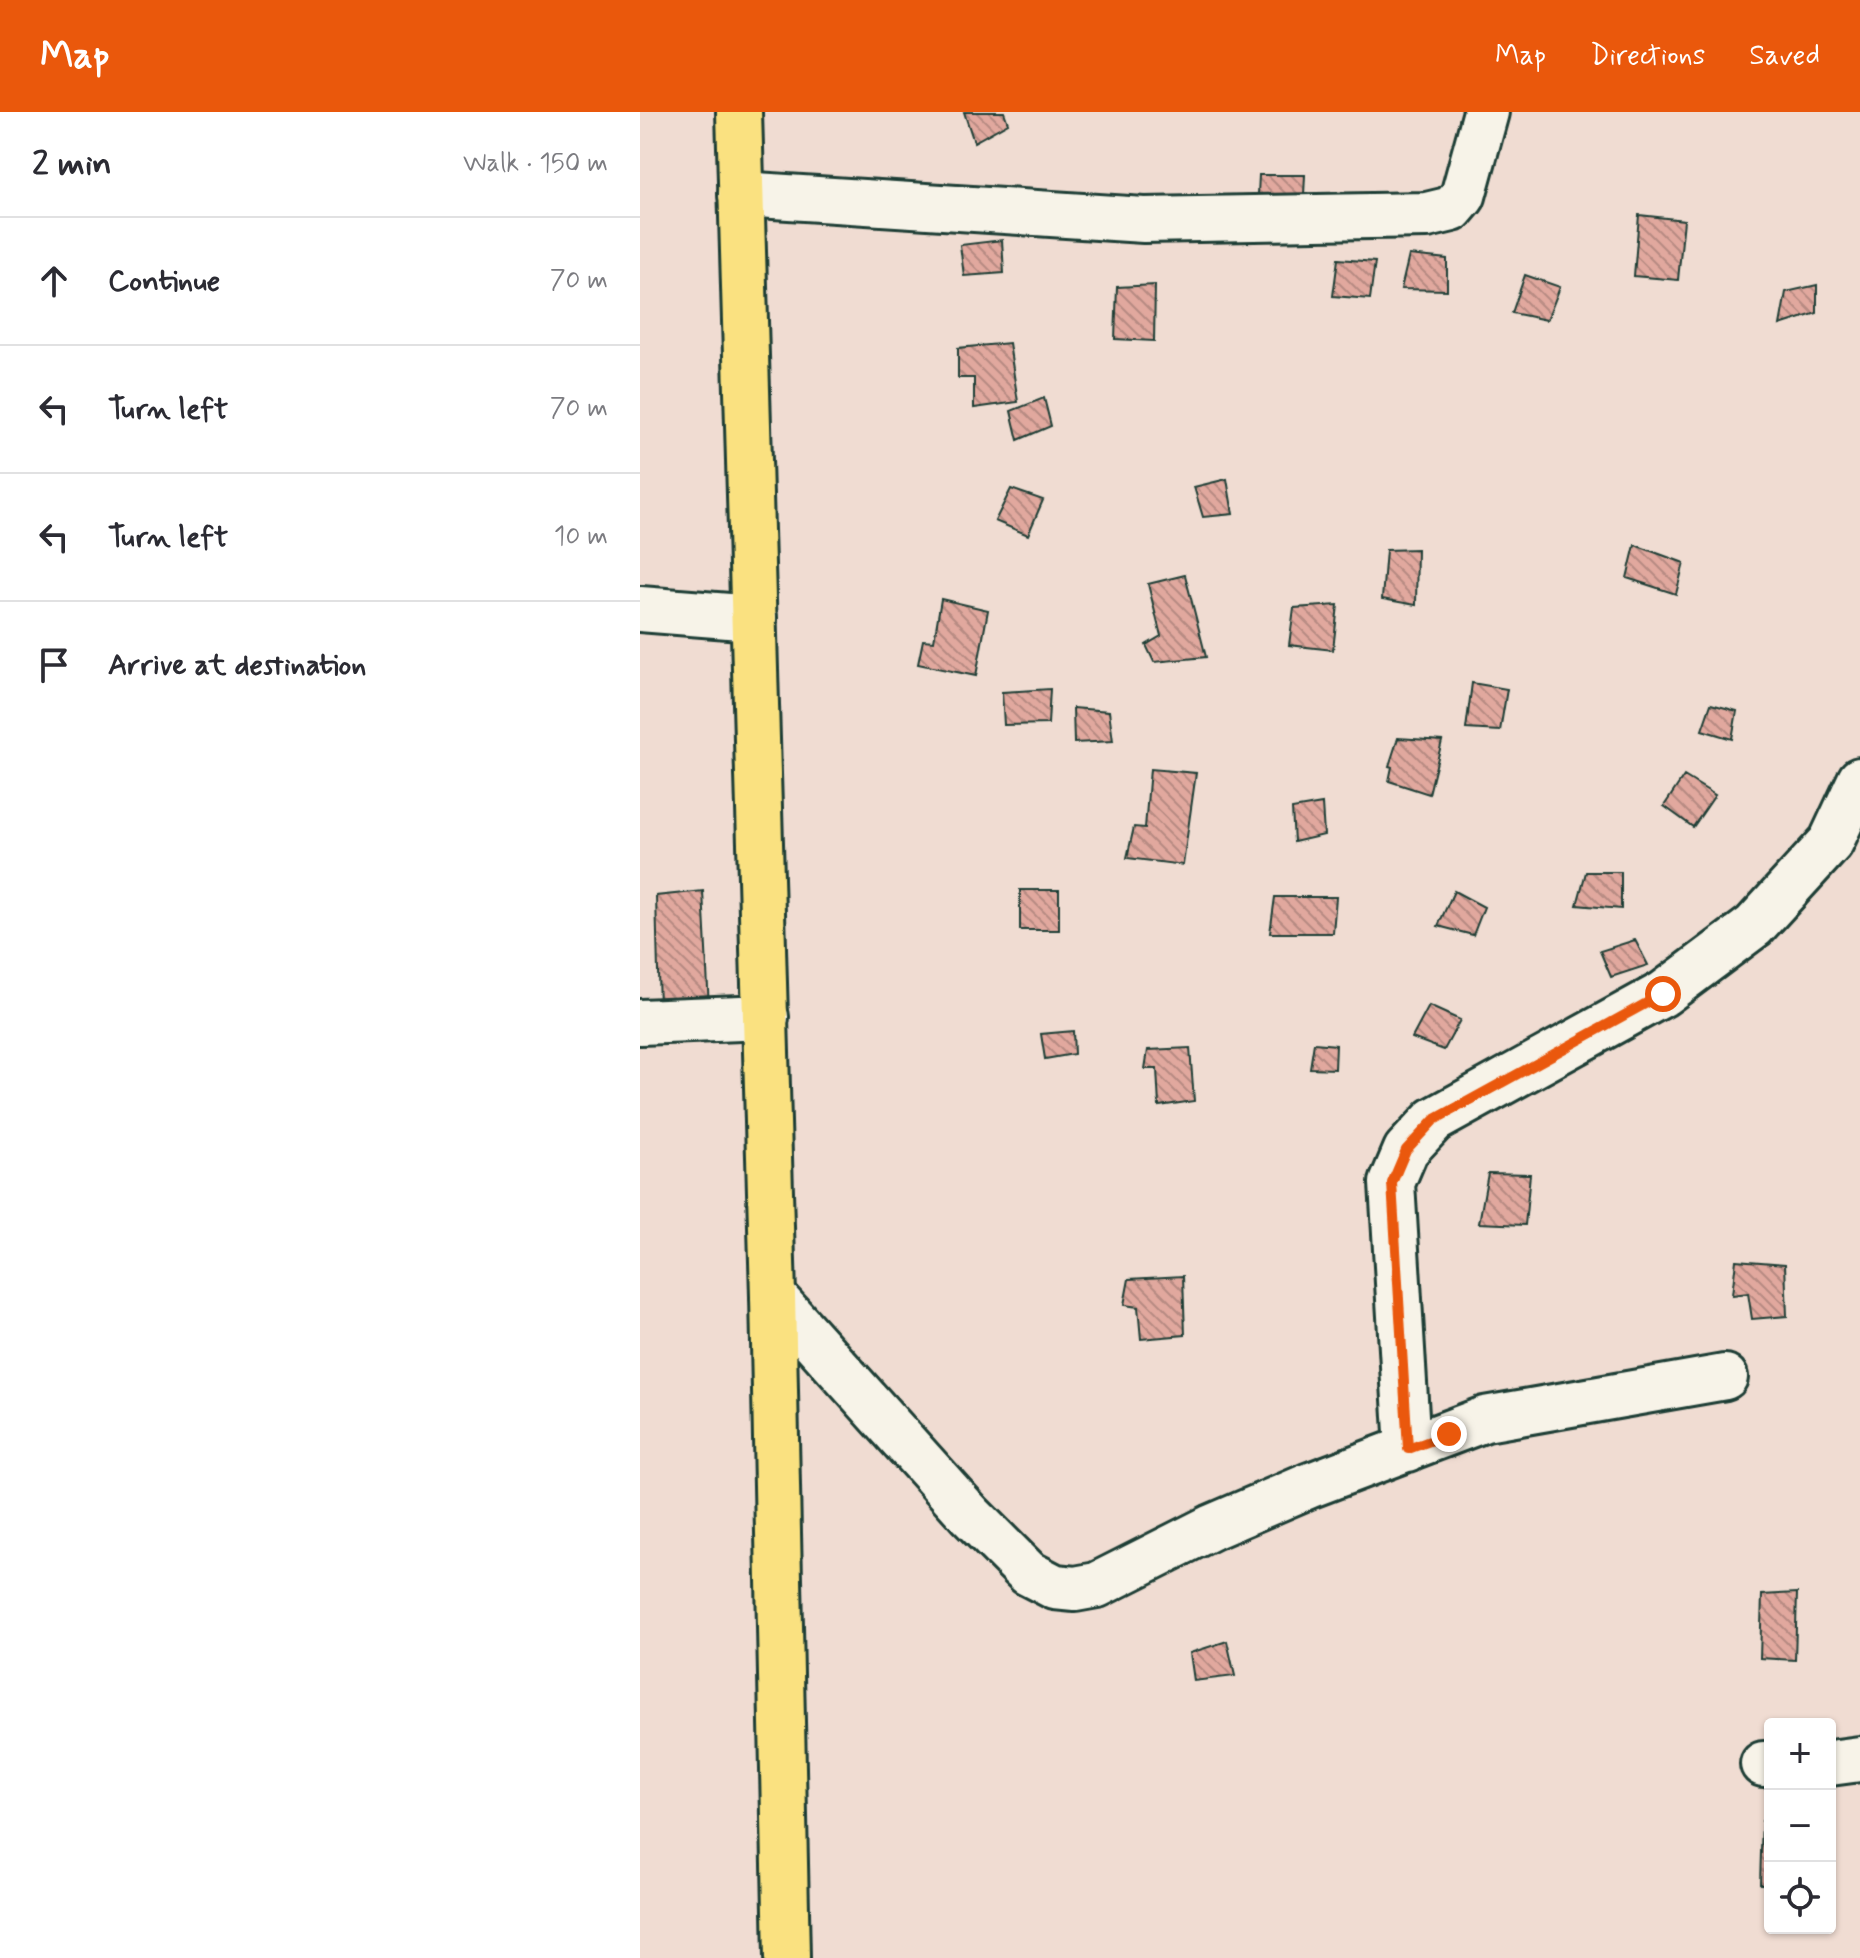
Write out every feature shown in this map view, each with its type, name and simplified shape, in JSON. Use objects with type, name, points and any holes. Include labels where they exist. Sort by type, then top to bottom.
[{"type":"main road","points":[[739,112],[766,1017],[787,1958]]},
{"type":"street","points":[[741,194],[1144,220],[1427,215],[1452,209],[1463,196],[1486,112]]},
{"type":"street","points":[[640,609],[754,618]]},
{"type":"street","points":[[1408,1449],[1392,1183],[1406,1150],[1434,1120],[1663,994],[1754,926],[1831,842],[1860,780]]},
{"type":"street","points":[[640,1022],[766,1017]]},
{"type":"street","points":[[773,1296],[970,1515],[1028,1573],[1055,1587],[1075,1589],[1097,1585],[1212,1527],[1308,1486],[1485,1419],[1725,1377]]},
{"type":"street","points":[[1836,1762],[1860,1759]]},
{"type":"building","points":[[964,112],[1004,112],[1008,123],[974,142]]},
{"type":"building","points":[[1259,175],[1305,175],[1303,215],[1257,213]]},
{"type":"building","points":[[1639,215],[1684,220],[1678,280],[1634,276]]},
{"type":"building","points":[[1002,240],[1004,273],[964,276],[960,245]]},
{"type":"building","points":[[1409,255],[1447,259],[1447,290],[1401,289]]},
{"type":"building","points":[[1338,259],[1375,262],[1370,299],[1333,296]]},
{"type":"building","points":[[1525,275],[1560,287],[1547,320],[1512,313]]},
{"type":"building","points":[[1155,285],[1154,341],[1115,339],[1117,287]]},
{"type":"building","points":[[1817,285],[1817,313],[1780,325],[1786,292]]},
{"type":"building","points":[[1009,343],[1018,402],[974,408],[974,378],[958,378],[958,348]]},
{"type":"building","points":[[1044,398],[1051,426],[1018,440],[1011,411]]},
{"type":"building","points":[[1227,479],[1233,514],[1203,517],[1194,487]]},
{"type":"building","points":[[1011,489],[1043,500],[1028,535],[995,521]]},
{"type":"building","points":[[1635,545],[1684,563],[1676,594],[1627,578]]},
{"type":"building","points":[[1417,549],[1416,605],[1382,599],[1386,550]]},
{"type":"building","points":[[1185,575],[1206,657],[1154,662],[1146,645],[1161,636],[1148,584]]},
{"type":"building","points":[[941,599],[988,610],[976,676],[918,664],[923,640],[934,641]]},
{"type":"building","points":[[1338,605],[1333,650],[1289,645],[1294,608]]},
{"type":"building","points":[[1472,683],[1507,689],[1500,731],[1466,729]]},
{"type":"building","points":[[1050,689],[1048,724],[1004,725],[1002,692]]},
{"type":"building","points":[[1711,704],[1737,711],[1732,739],[1702,730]]},
{"type":"building","points":[[1073,708],[1109,711],[1113,741],[1074,743]]},
{"type":"building","points":[[1398,738],[1442,741],[1429,794],[1389,781],[1392,767],[1389,766]]},
{"type":"building","points":[[1150,769],[1196,773],[1183,865],[1127,858],[1134,827],[1145,828]]},
{"type":"building","points":[[1684,776],[1715,795],[1693,827],[1664,806]]},
{"type":"building","points":[[1322,804],[1324,835],[1294,842],[1292,809]]},
{"type":"building","points":[[1586,872],[1621,872],[1621,909],[1577,905]]},
{"type":"building","points":[[1020,890],[1059,890],[1059,930],[1020,930]]},
{"type":"building","points":[[703,891],[709,1008],[659,1009],[656,896]]},
{"type":"building","points":[[1454,891],[1484,907],[1473,935],[1438,926]]},
{"type":"building","points":[[1275,897],[1336,897],[1333,933],[1270,933]]},
{"type":"building","points":[[1635,940],[1648,965],[1611,977],[1600,951]]},
{"type":"building","points":[[1429,1006],[1460,1020],[1444,1050],[1412,1038]]},
{"type":"building","points":[[1073,1031],[1074,1054],[1045,1059],[1041,1034]]},
{"type":"building","points":[[1314,1043],[1336,1045],[1335,1069],[1310,1068]]},
{"type":"building","points":[[1190,1048],[1194,1101],[1159,1106],[1157,1069],[1145,1069],[1148,1050]]},
{"type":"building","points":[[1488,1173],[1530,1174],[1525,1225],[1479,1223]]},
{"type":"building","points":[[1736,1260],[1785,1264],[1787,1316],[1752,1319],[1748,1293],[1732,1295]]},
{"type":"building","points":[[1183,1276],[1185,1335],[1141,1339],[1138,1307],[1124,1305],[1129,1279]]},
{"type":"building","points":[[1797,1593],[1795,1660],[1760,1658],[1762,1595]]},
{"type":"building","points":[[1227,1641],[1235,1676],[1194,1681],[1190,1653]]},
{"type":"building","points":[[1762,1821],[1764,1821],[1764,1884],[1760,1884]]},
{"type":"route","points":[[1449,1434],[1408,1449],[1392,1183],[1406,1150],[1434,1120],[1663,994]]}]
